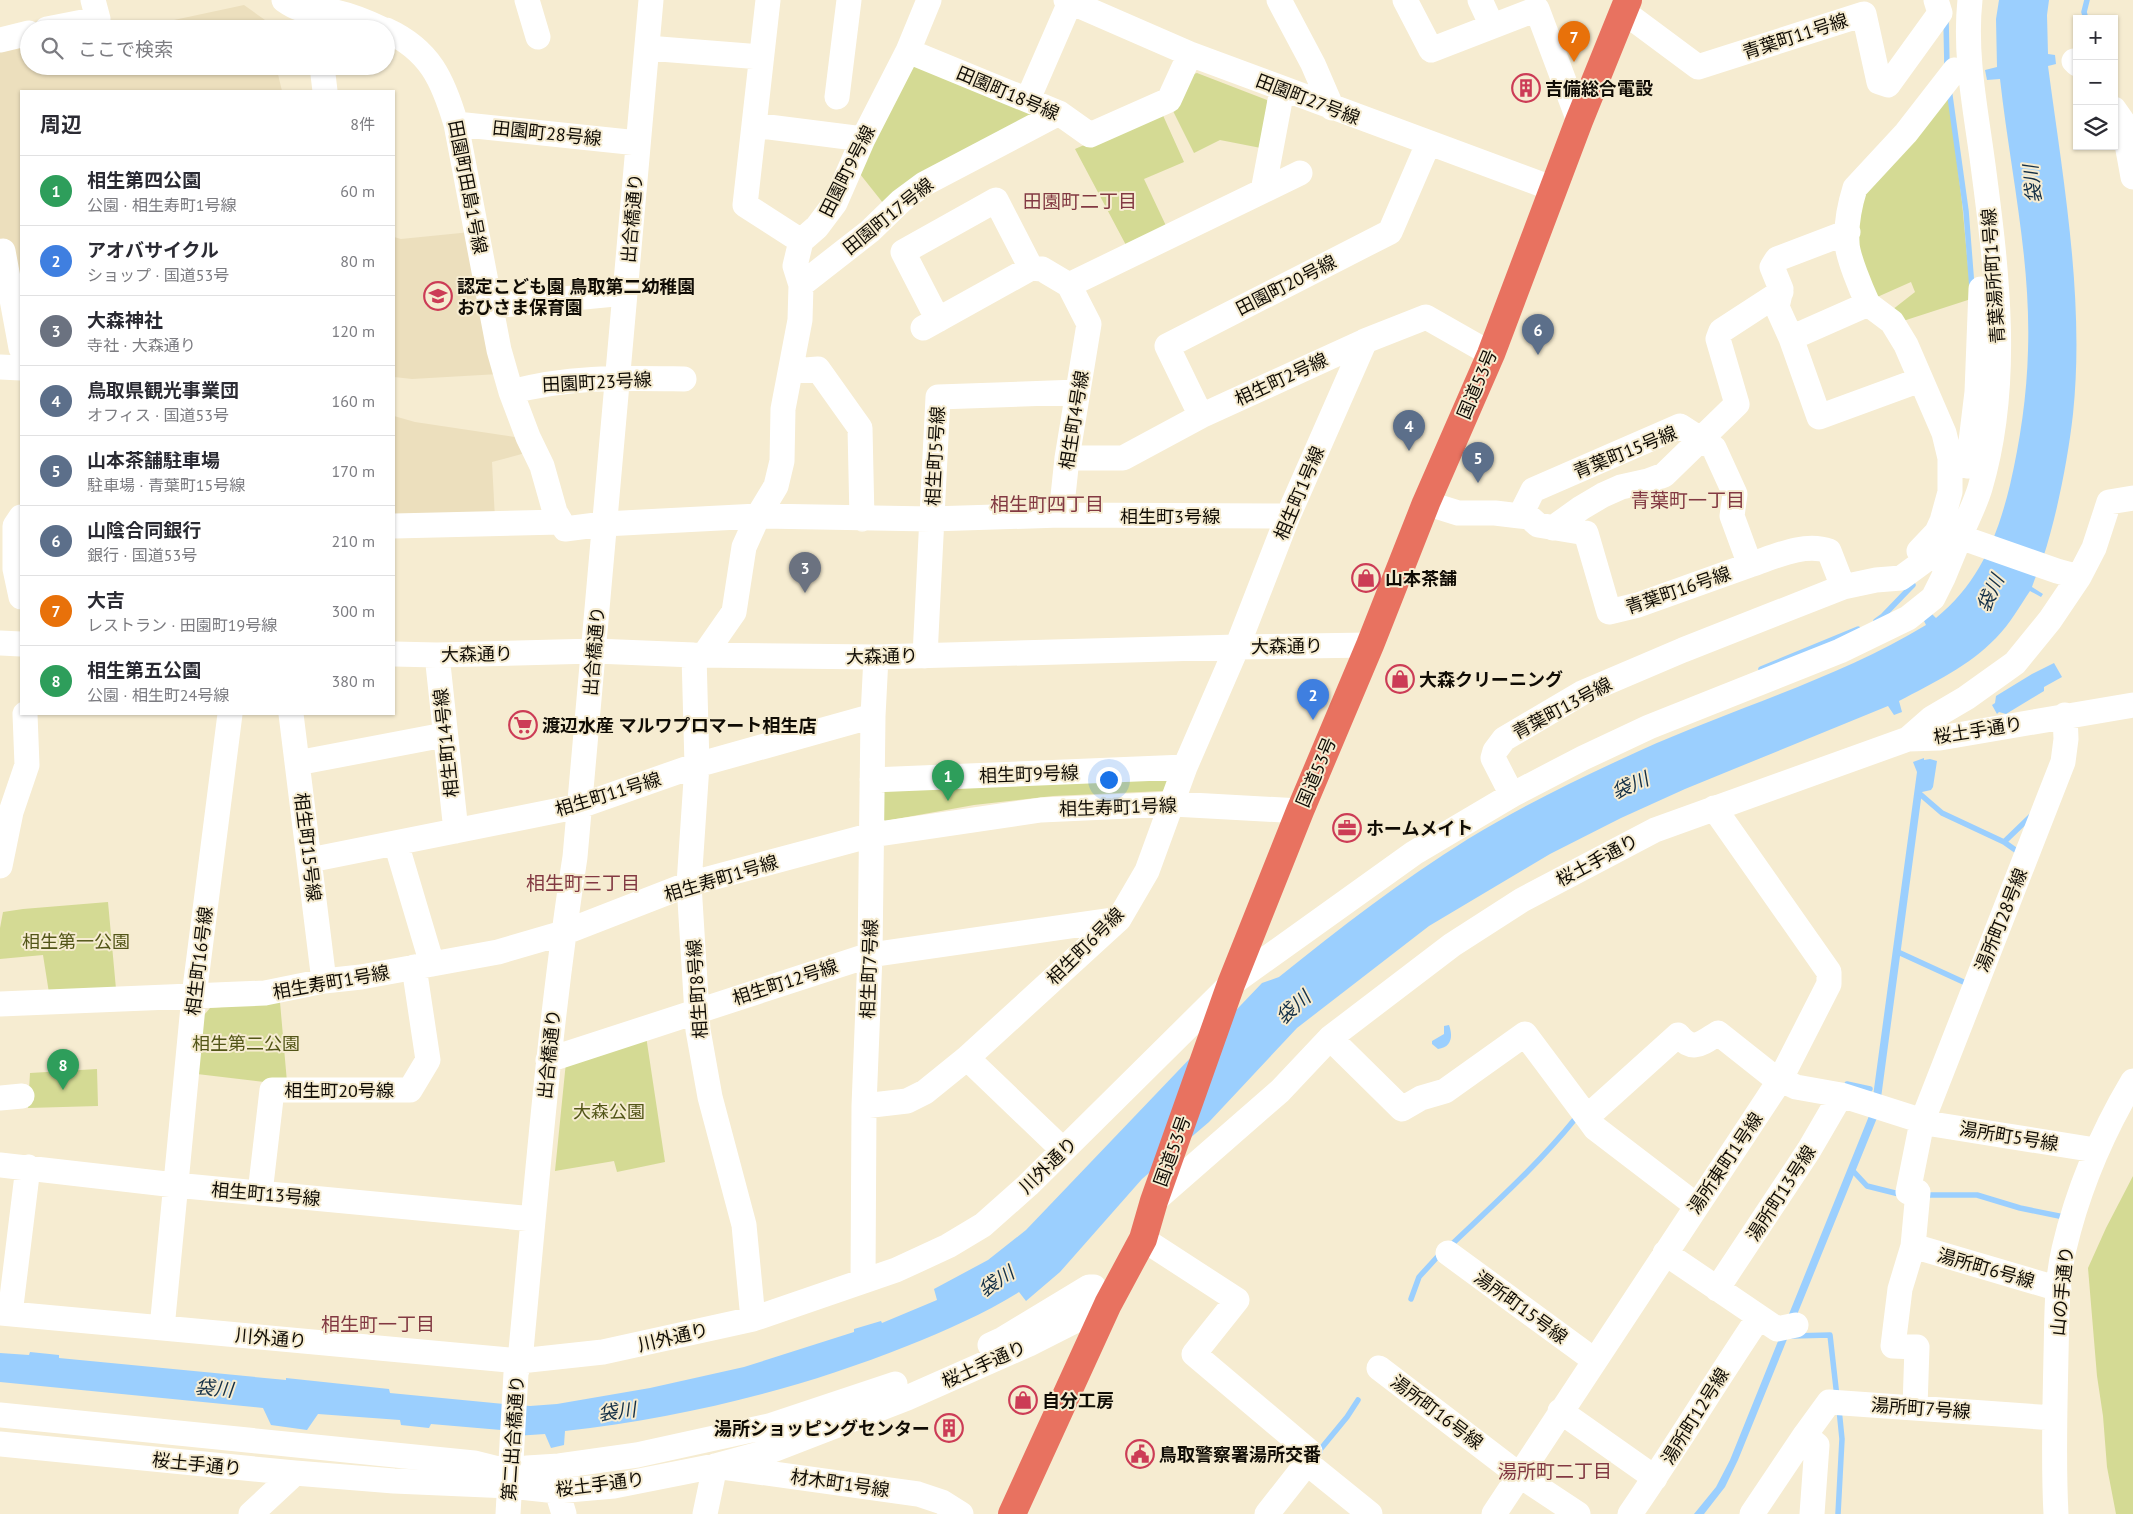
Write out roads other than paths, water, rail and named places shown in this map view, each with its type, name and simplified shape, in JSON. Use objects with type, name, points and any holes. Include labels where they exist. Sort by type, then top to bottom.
[{"type":"highway","name":"国道53号","points":[[1012,1514],[1101,1295],[1143,1239],[1154,1201],[1231,984],[1300,811],[1370,646],[1426,503],[1490,354],[1579,121],[1626,6]]},
{"type":"street","points":[[93,0],[98,19],[93,20]]},
{"type":"street","points":[[284,0],[316,19],[327,10],[355,16],[363,20]]},
{"type":"street","points":[[527,0],[538,37]]},
{"type":"street","name":"出合橋通り","points":[[518,1367],[548,1060],[563,934],[576,857],[651,0]]},
{"type":"street","points":[[699,655],[734,612],[744,547],[758,516],[776,486],[782,461],[783,409],[792,371],[800,320],[800,285],[795,266],[801,241],[745,205],[768,0]]},
{"type":"street","points":[[837,97],[849,0]]},
{"type":"street","name":"田園町9号線","points":[[801,241],[817,227],[835,203],[863,139],[908,51],[928,0]]},
{"type":"street","points":[[1279,0],[1313,64],[1332,108]]},
{"type":"street","points":[[1405,0],[1431,50],[1537,9],[1579,121]]},
{"type":"street","points":[[1480,0],[1492,26]]},
{"type":"street","name":"青葉町11号線","points":[[1626,6],[1698,67],[1864,14],[1878,82],[1888,85],[1940,13],[1936,0]]},
{"type":"street","points":[[1953,0],[1951,30],[1955,70],[1975,170],[1986,185]]},
{"type":"street","name":"青葉湯所町1号線","points":[[1958,533],[1980,489],[1994,411],[1998,316],[1994,250],[1971,74],[1970,0]]},
{"type":"street","points":[[1028,100],[1069,1]]},
{"type":"street","name":"田園町27号線","points":[[1069,1],[1190,54],[1282,90],[1554,189]]},
{"type":"street","points":[[0,40],[20,35]]},
{"type":"street","name":"田園町田島1号線","points":[[395,35],[416,47],[434,67],[447,93],[456,124],[499,350],[511,392],[528,437],[542,466],[555,512],[560,522]]},
{"type":"street","points":[[647,48],[761,58]]},
{"type":"street","name":"田園町18号線","points":[[908,51],[1060,113],[1090,134],[1169,100],[1190,54]]},
{"type":"street","points":[[1231,984],[1414,853],[1512,795],[1583,758],[1649,727],[1840,651],[1908,618],[1933,598],[1944,578],[1958,533],[1950,492],[1950,458],[1944,433],[1906,345],[1892,322],[1868,304],[1846,243],[1855,188],[1906,133],[1955,70]]},
{"type":"street","points":[[323,75],[325,90]]},
{"type":"street","points":[[1263,191],[1282,90]]},
{"type":"street","name":"田園町17号線","points":[[800,285],[870,231],[901,201],[924,184],[1060,113]]},
{"type":"street","points":[[2118,116],[2133,178]]},
{"type":"street","name":"田園町28号線","points":[[456,124],[638,143]]},
{"type":"street","points":[[754,124],[863,139]]},
{"type":"street","name":"田園町20号線","points":[[1201,416],[1167,346],[1390,232],[1428,144]]},
{"type":"street","points":[[1031,268],[996,200],[903,252],[931,324],[1031,268],[1042,269],[1069,285],[1300,173]]},
{"type":"street","points":[[1848,232],[1777,259],[1772,267],[1781,292],[1777,307],[1791,338],[1819,417],[1920,380]]},
{"type":"street","points":[[3,250],[6,296],[20,345]]},
{"type":"street","name":"相生町4号線","points":[[1061,516],[1067,458],[1089,324],[1069,285]]},
{"type":"street","points":[[1553,528],[1602,495],[1664,474],[1737,404],[1718,339],[1721,331],[1781,292]]},
{"type":"street","points":[[491,306],[625,293]]},
{"type":"street","points":[[1791,338],[1868,304]]},
{"type":"street","name":"相生町2号線","points":[[1067,458],[1123,458],[1201,416],[1365,340],[1426,317],[1490,354]]},
{"type":"street","name":"相生町1号線","points":[[1237,647],[1288,516],[1365,340]]},
{"type":"street","points":[[0,367],[20,368]]},
{"type":"street","points":[[792,371],[818,369],[860,428],[862,519]]},
{"type":"street","name":"田園町23号線","points":[[511,392],[560,381],[617,378],[684,379]]},
{"type":"street","name":"相生町5号線","points":[[925,656],[938,397],[1078,392]]},
{"type":"street","name":"青葉町15号線","points":[[1520,516],[1533,490],[1680,426],[1714,448],[1735,494],[1732,516],[1750,565]]},
{"type":"street","points":[[1908,739],[1932,718],[1995,679],[2016,663],[2050,620],[2068,574],[2094,548],[2108,502],[2133,498]]},
{"type":"street","points":[[1426,503],[1458,513],[1495,513],[1520,516]]},
{"type":"street","name":"相生町3号線","points":[[604,524],[758,516],[931,519],[1061,516],[1288,516]]},
{"type":"street","name":"青葉町16号線","points":[[1520,516],[1529,517],[1538,526],[1586,533],[1609,612],[1638,605],[1750,565]]},
{"type":"street","points":[[20,518],[15,526],[15,569],[20,592]]},
{"type":"street","points":[[395,526],[560,522],[565,529],[604,524]]},
{"type":"street","points":[[1958,533],[2068,574]]},
{"type":"street","name":"青葉町13号線","points":[[1512,795],[1493,758],[1495,750],[1504,739],[1582,693],[1844,586],[1901,578],[1942,548],[1958,533]]},
{"type":"street","points":[[1750,565],[1791,551],[1818,547],[1829,551],[1844,586]]},
{"type":"street","points":[[0,643],[20,644]]},
{"type":"street","name":"大森通り","points":[[395,654],[437,655],[595,651],[699,655],[876,657],[1237,647],[1370,646]]},
{"type":"street","name":"相生町6号線","points":[[864,1106],[912,1099],[925,1092],[967,1058],[1118,919],[1147,871],[1185,768],[1237,647]]},
{"type":"street","name":"相生町14号線","points":[[437,655],[444,735],[456,831]]},
{"type":"street","name":"相生町8号線","points":[[699,655],[697,765],[690,884],[697,1011],[710,1097],[744,1225],[753,1319]]},
{"type":"street","name":"相生町7号線","points":[[864,1281],[864,1106],[870,955],[873,716],[876,657]]},
{"type":"street","name":"桜土手通り","points":[[1154,1201],[1280,1091],[1330,1038],[1452,945],[1522,900],[1655,830],[1908,739],[1940,738],[2065,715],[2133,705]]},
{"type":"street","points":[[0,866],[11,812],[27,764],[25,715]]},
{"type":"street","name":"相生町16号線","points":[[162,1328],[194,996],[230,715]]},
{"type":"street","name":"相生町15号線","points":[[291,715],[324,980]]},
{"type":"street","name":"湯所町28号線","points":[[1913,1246],[1918,1192],[1908,1192],[1922,1122],[2063,762],[2066,739],[2065,715]]},
{"type":"street","name":"相生町11号線","points":[[310,860],[580,806],[697,765],[873,716]]},
{"type":"street","points":[[298,763],[444,735]]},
{"type":"street","name":"相生町9号線","points":[[872,780],[1185,768]]},
{"type":"street","name":"相生寿町1号線","points":[[0,1004],[265,993],[324,980],[361,977],[498,952],[563,934],[690,884],[872,835],[1041,810],[1173,804],[1300,811]]},
{"type":"street","name":"湯所東町1号線","points":[[1494,1514],[1560,1411],[1780,1080],[1829,984],[1829,972],[1714,808]]},
{"type":"street","points":[[396,843],[423,965]]},
{"type":"street","name":"相生町12号線","points":[[548,1060],[870,955],[1118,919]]},
{"type":"street","name":"相生町20号線","points":[[260,1193],[272,1090],[410,1090],[428,1060],[423,965]]},
{"type":"street","name":"川外通り","points":[[5,1314],[162,1328],[518,1367],[603,1352],[753,1319],[896,1270],[948,1246],[983,1225],[1063,1150],[1231,984]]},
{"type":"street","name":"湯所町5号線","points":[[1587,1117],[1678,1035],[1683,1042],[1690,1046],[1700,1044],[1718,1033],[1771,1075],[1796,1087],[1841,1095],[1922,1122],[2089,1149],[2096,1153]]},
{"type":"street","points":[[1330,1038],[1402,1108],[1421,1098],[1445,1091],[1525,1034],[1595,1128],[1697,1206]]},
{"type":"street","points":[[967,1058],[1063,1150]]},
{"type":"street","name":"山の手通り","points":[[2056,1514],[2053,1463],[2054,1418],[2059,1289],[2064,1250],[2084,1182],[2111,1119],[2133,1081]]},
{"type":"street","name":"湯所町13号線","points":[[1717,1289],[1809,1150],[1841,1095]]},
{"type":"street","name":"相生町13号線","points":[[0,1165],[175,1185],[533,1219]]},
{"type":"street","points":[[5,1314],[28,1167]]},
{"type":"street","points":[[1143,1239],[1237,1300],[1194,1354],[1310,1452],[1307,1463],[1266,1514]]},
{"type":"street","points":[[1913,1246],[1900,1289],[1893,1346],[1917,1347],[1915,1407]]},
{"type":"street","name":"湯所町6号線","points":[[1913,1246],[2059,1289]]},
{"type":"street","name":"湯所町15号線","points":[[1448,1253],[1594,1360]]},
{"type":"street","name":"湯所町12号線","points":[[1630,1514],[1655,1478],[1706,1396],[1778,1324],[1717,1289],[1665,1253]]},
{"type":"street","points":[[0,1415],[248,1446],[474,1463],[510,1471],[559,1466],[742,1439],[869,1394],[1004,1339],[1079,1293],[1101,1295]]},
{"type":"street","name":"桜土手通り","points":[[0,1444],[394,1481],[510,1471],[561,1503],[614,1486],[715,1466],[770,1451],[907,1398],[1028,1344],[1101,1295]]},
{"type":"street","name":"第二出合橋通り","points":[[508,1514],[518,1367]]},
{"type":"street","name":"湯所町16号線","points":[[1379,1368],[1519,1475],[1578,1514]]},
{"type":"street","name":"湯所町7号線","points":[[1806,1435],[1829,1402],[2054,1418]]},
{"type":"street","points":[[1560,1411],[1655,1478]]},
{"type":"street","points":[[1752,1514],[1806,1435],[1817,1445],[1812,1514]]},
{"type":"street","points":[[1307,1463],[1370,1514]]},
{"type":"street","points":[[706,1514],[715,1466]]},
{"type":"street","name":"材木町1号線","points":[[715,1466],[918,1494],[942,1502],[961,1514]]},
{"type":"street","points":[[251,1514],[295,1473]]},
{"type":"water","name":"袋川","points":[[1999,0],[2049,0],[2047,15],[2048,54],[2055,55],[2056,64],[2048,66],[2066,196],[2074,284],[2076,371],[2071,431],[2053,524],[2042,562],[2032,587],[2043,594],[2041,597],[2030,591],[2006,627],[1996,638],[1974,657],[1950,673],[1899,701],[1902,712],[1894,715],[1888,706],[1685,789],[1621,818],[1550,854],[1429,926],[1297,1028],[1209,1122],[1142,1179],[1060,1272],[1026,1301],[1019,1292],[950,1328],[866,1362],[781,1389],[696,1410],[565,1431],[564,1445],[551,1448],[545,1434],[501,1437],[501,1430],[431,1424],[429,1428],[401,1425],[400,1420],[318,1414],[307,1430],[271,1425],[263,1408],[0,1382],[0,1353],[29,1355],[30,1352],[59,1355],[59,1358],[286,1380],[286,1378],[389,1389],[390,1393],[530,1406],[557,1404],[650,1388],[744,1367],[854,1332],[854,1329],[881,1321],[882,1323],[937,1300],[934,1289],[988,1260],[1026,1230],[1262,983],[1279,977],[1419,871],[1468,839],[1552,792],[1675,735],[1785,692],[1857,661],[1926,625],[1922,617],[1930,612],[1936,618],[1964,590],[1975,575],[1992,541],[2010,485],[2025,401],[2028,316],[2019,214],[2000,79],[1987,80],[1985,70],[1997,67],[1996,19]]},
{"type":"water","points":[[2054,663],[2062,677],[2044,687],[2044,691],[2006,714],[1999,712],[1997,714],[1992,705],[1995,703],[1996,696]]},
{"type":"water","points":[[1924,758],[1924,760],[1937,761],[1933,787],[1931,790],[1922,792],[1879,1113],[1738,1460],[1725,1487],[1704,1514],[1694,1514],[1716,1487],[1730,1460],[1871,1111],[1917,772],[1913,762]]},
{"type":"water","points":[[1449,1025],[1451,1037],[1449,1043],[1443,1048],[1438,1049],[1432,1044],[1432,1041],[1444,1034],[1444,1026]]},
{"type":"waterway","points":[[2085,15],[2087,0]]},
{"type":"waterway","points":[[1946,19],[1947,68]]},
{"type":"waterway","points":[[1949,89],[1966,211],[1972,288]]},
{"type":"waterway","points":[[1876,621],[1913,585],[1911,582],[1908,582]]},
{"type":"waterway","points":[[1761,669],[1858,629]]},
{"type":"waterway","points":[[1920,794],[1942,813],[2004,842],[2021,854]]},
{"type":"waterway","points":[[2004,842],[2031,816]]},
{"type":"waterway","points":[[1898,952],[1970,985]]},
{"type":"waterway","points":[[1847,1084],[1870,1089]]},
{"type":"waterway","points":[[1449,1247],[1530,1169],[1575,1119]]},
{"type":"waterway","points":[[1854,1172],[1867,1186],[1903,1195]]},
{"type":"waterway","points":[[1924,1195],[1977,1195],[2020,1208],[2064,1217]]},
{"type":"waterway","points":[[1411,1299],[1419,1277],[1440,1254]]},
{"type":"waterway","points":[[1792,1336],[1830,1335],[1837,1397]]},
{"type":"waterway","points":[[1320,1452],[1358,1400]]},
{"type":"waterway","points":[[1838,1514],[1842,1439],[1839,1409]]},
{"type":"place","name":"大吉","points":[[1574,62]]},
{"type":"place","name":"吉備総合電設","points":[[1526,88]]},
{"type":"place","name":"認定こども園 鳥取第二幼稚園 おひさま保育園","points":[[438,296]]},
{"type":"place","name":"山陰合同銀行","points":[[1538,355]]},
{"type":"place","name":"鳥取県観光事業団","points":[[1409,451]]},
{"type":"place","name":"山本茶舗駐車場","points":[[1478,483]]},
{"type":"place","name":"山本茶舗","points":[[1366,578]]},
{"type":"place","name":"大森神社","points":[[805,593]]},
{"type":"place","name":"大森クリーニング","points":[[1400,679]]},
{"type":"place","name":"アオバサイクル","points":[[1313,720]]},
{"type":"place","name":"渡辺水産 マルワプロマート相生店","points":[[523,725]]},
{"type":"place","name":"相生第四公園","points":[[948,801]]},
{"type":"place","name":"ホームメイト","points":[[1347,828]]},
{"type":"place","name":"相生第五公園","points":[[63,1090]]},
{"type":"place","name":"自分工房","points":[[1023,1400]]},
{"type":"place","name":"湯所ショッピングセンター","points":[[949,1428]]},
{"type":"place","name":"鳥取警察署湯所交番","points":[[1140,1454]]},
{"type":"district","name":"田園町二丁目","points":[[1080,201]]},
{"type":"district","name":"青葉町一丁目","points":[[1688,500]]},
{"type":"district","name":"相生町四丁目","points":[[1047,504]]},
{"type":"district","name":"相生町三丁目","points":[[583,883]]},
{"type":"district","name":"相生町一丁目","points":[[378,1324]]},
{"type":"district","name":"湯所町二丁目","points":[[1555,1471]]},
{"type":"park label","name":"相生第一公園","points":[[76,941]]},
{"type":"park label","name":"相生第二公園","points":[[246,1043]]},
{"type":"park label","name":"大森公園","points":[[609,1111]]}]
